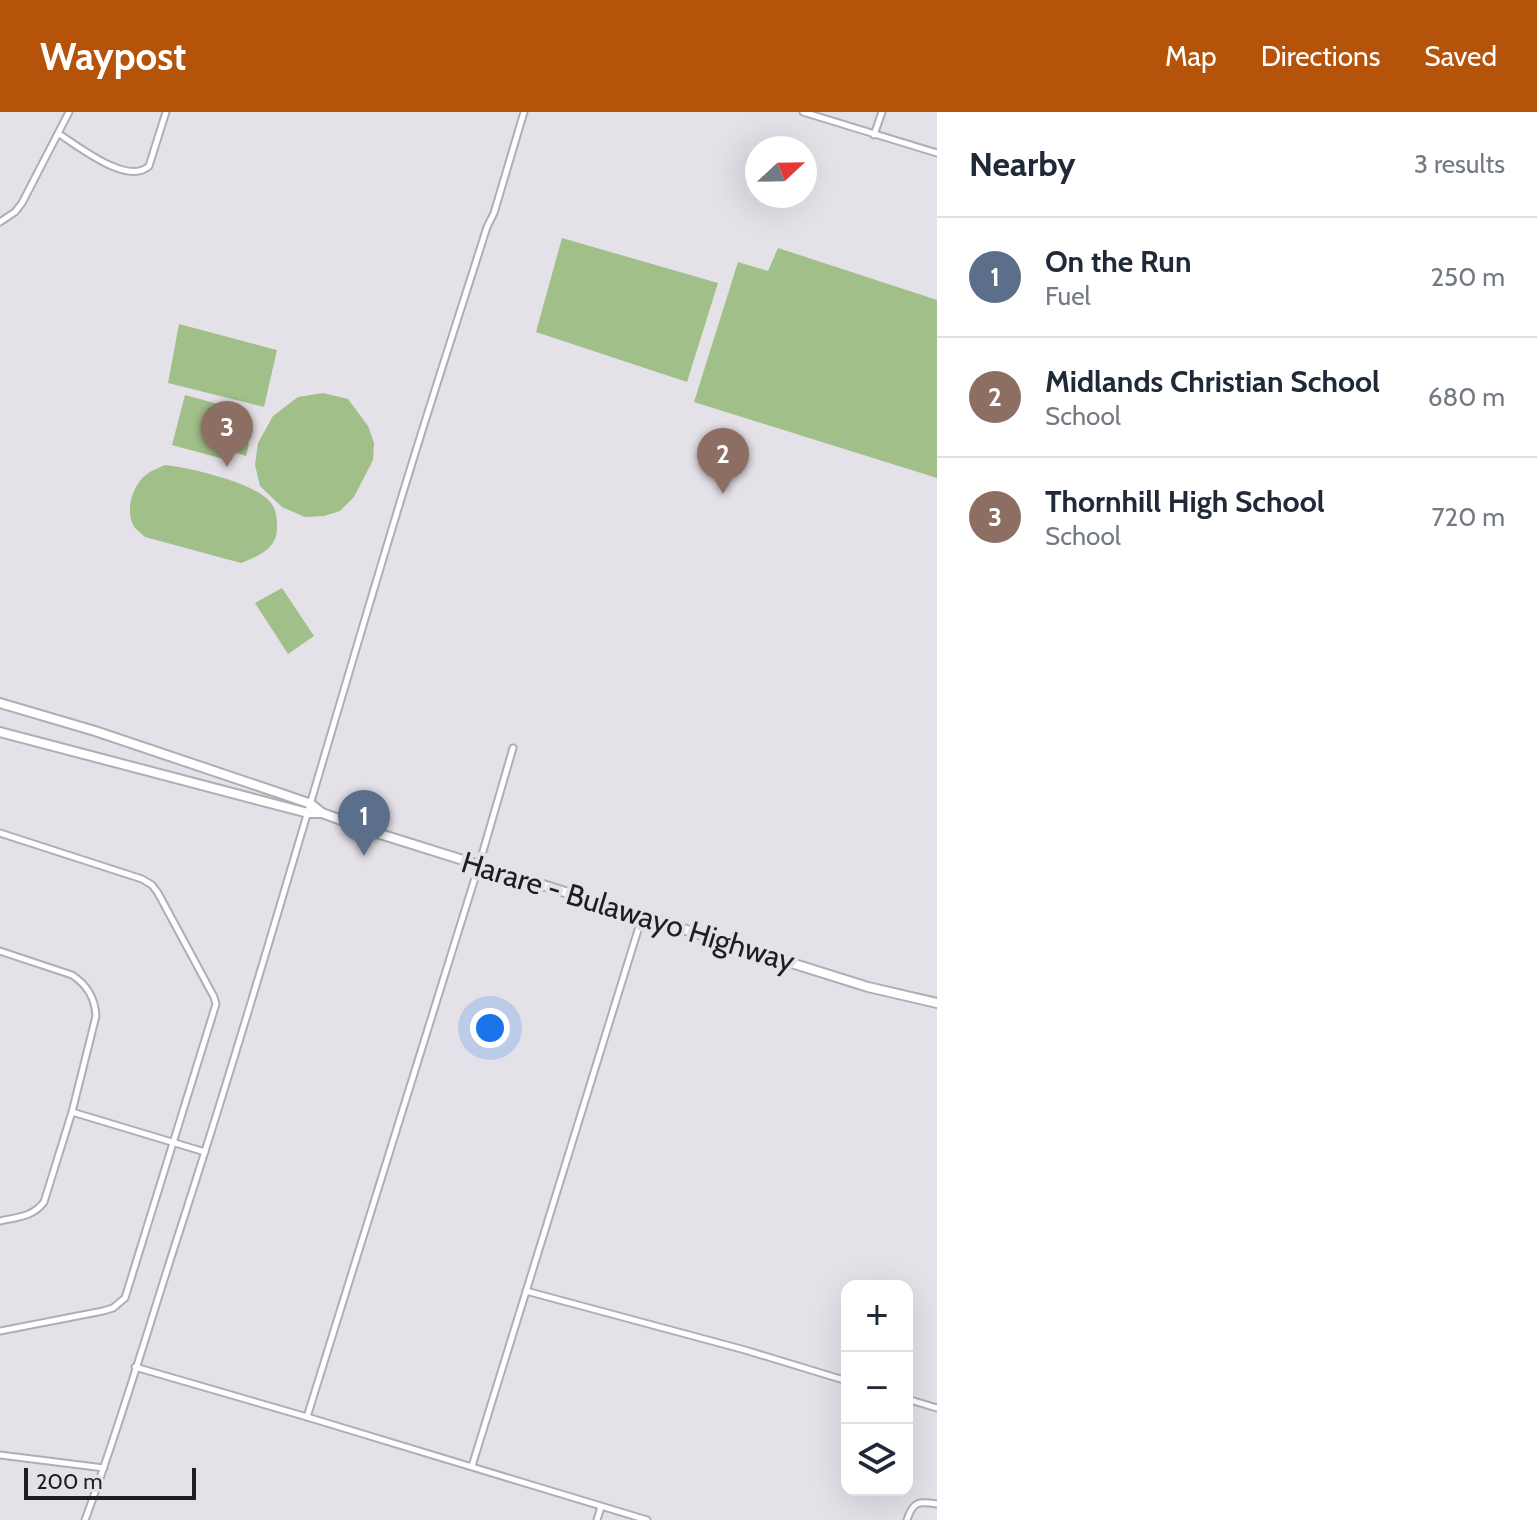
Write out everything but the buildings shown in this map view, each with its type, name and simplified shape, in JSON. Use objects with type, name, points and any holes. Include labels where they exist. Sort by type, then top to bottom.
[{"type":"highway","name":"Harare - Bulawayo Highway","points":[[0,703],[95,731],[380,834],[868,987],[937,1003]]},
{"type":"highway","name":"Harare - Bulawayo Highway","points":[[0,732],[309,808]]},
{"type":"street","points":[[0,222],[22,203],[69,112]]},
{"type":"street","points":[[59,134],[105,163],[140,172],[149,166],[166,112]]},
{"type":"street","points":[[85,1520],[205,1152],[396,515],[524,112]]},
{"type":"street","points":[[803,112],[937,153]]},
{"type":"street","points":[[874,135],[882,112]]},
{"type":"street","points":[[307,1417],[513,748]]},
{"type":"street","points":[[0,833],[142,879],[152,885],[216,1004],[125,1298],[103,1311],[0,1331]]},
{"type":"street","points":[[472,1466],[643,916]]},
{"type":"street","points":[[0,951],[79,979],[95,1007],[95,1026],[44,1202],[28,1215],[0,1221]]},
{"type":"street","points":[[72,1112],[205,1152]]},
{"type":"street","points":[[526,1291],[841,1379]]},
{"type":"street","points":[[135,1367],[647,1520]]},
{"type":"street","points":[[913,1401],[937,1408]]},
{"type":"street","points":[[0,1455],[104,1468]]},
{"type":"street","points":[[907,1520],[914,1505],[921,1502],[937,1504]]},
{"type":"street","points":[[597,1520],[601,1507]]},
{"type":"green space","points":[[562,238],[718,283],[687,382],[536,332]]},
{"type":"green space","points":[[778,248],[937,300],[937,478],[694,402],[738,262],[768,271]]},
{"type":"green space","points":[[179,324],[277,350],[264,407],[168,383]]},
{"type":"green space","points":[[323,393],[348,399],[368,426],[374,443],[373,460],[354,497],[340,511],[305,517],[282,507],[260,486],[255,465],[258,443],[273,416],[298,397]]},
{"type":"green space","points":[[185,395],[244,411],[237,440],[249,443],[246,456],[234,452],[231,461],[172,445]]},
{"type":"green space","points":[[165,465],[221,477],[262,495],[275,510],[276,534],[271,546],[241,563],[145,537],[132,522],[131,499],[142,479]]},
{"type":"green space","points":[[282,588],[314,636],[288,654],[255,603]]},
{"type":"place","name":"Thornhill High School","points":[[227,467]]},
{"type":"place","name":"Midlands Christian School","points":[[723,494]]},
{"type":"place","name":"On the Run","points":[[364,856]]}]
